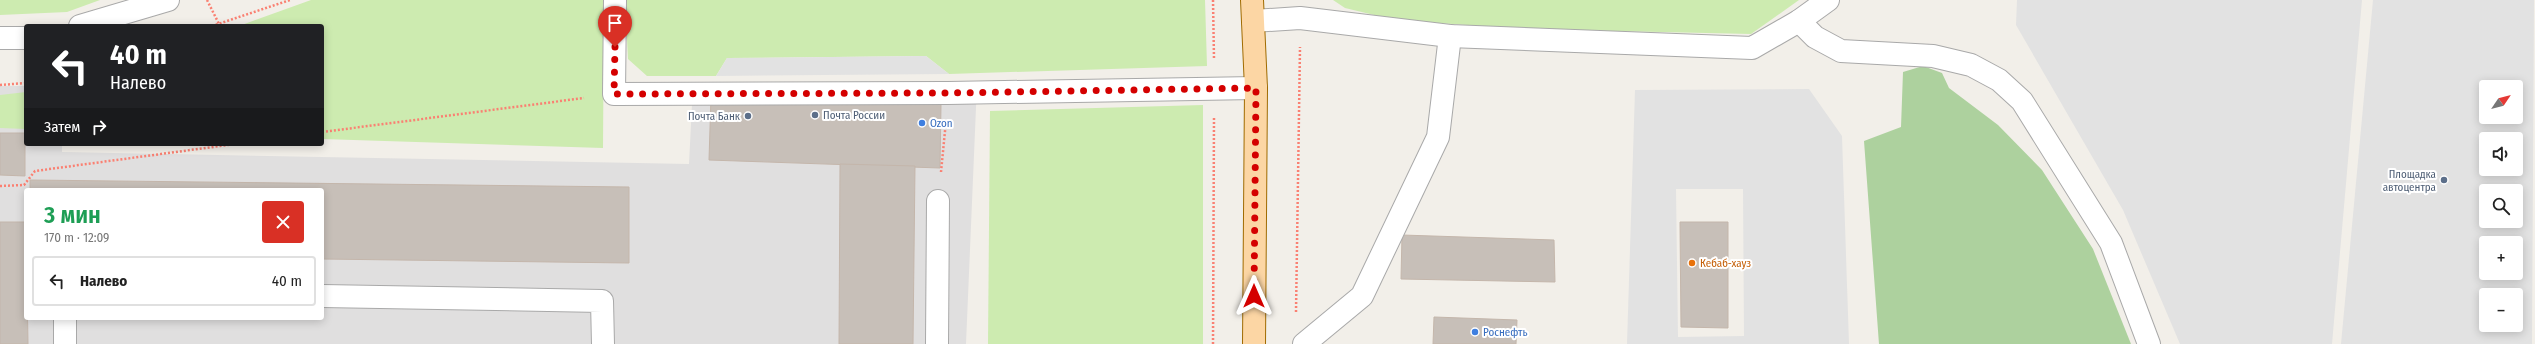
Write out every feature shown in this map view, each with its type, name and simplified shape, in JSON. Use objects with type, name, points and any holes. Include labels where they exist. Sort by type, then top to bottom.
[{"type":"main road","points":[[1252,10],[1256,88],[1254,344]]},
{"type":"street","points":[[87,24],[168,0]]},
{"type":"street","points":[[615,0],[614,94],[948,93],[1214,90],[1256,88]]},
{"type":"street","points":[[1252,10],[1300,18],[1450,36],[1752,48],[1799,21],[1828,0]]},
{"type":"street","points":[[1799,21],[1815,37],[1841,51],[1933,56],[1971,65],[1999,80],[2022,101],[2111,243],[2149,344]]},
{"type":"street","points":[[1304,344],[1362,296],[1438,137],[1450,36]]},
{"type":"street","points":[[0,38],[24,38]]},
{"type":"street","points":[[937,344],[938,201]]},
{"type":"street","points":[[324,296],[602,301],[602,344]]},
{"type":"street","points":[[65,320],[65,344]]},
{"type":"path","points":[[207,0],[218,24],[290,0]]},
{"type":"path","points":[[1213,0],[1213,344]]},
{"type":"path","points":[[1296,320],[1300,18]]},
{"type":"path","points":[[0,85],[24,83]]},
{"type":"path","points":[[938,201],[948,93]]},
{"type":"path","points":[[324,132],[614,94]]},
{"type":"path","points":[[0,186],[24,185],[35,171],[220,146]]},
{"type":"shaded area","points":[[2017,0],[2362,0],[2332,344],[2180,344],[2123,210],[2016,25]]},
{"type":"shaded area","name":"Площадка автоцентра","points":[[2373,0],[2534,0],[2532,344],[2341,344]]},
{"type":"shaded area","points":[[926,56],[949,74],[716,76],[727,58]]},
{"type":"shaded area","points":[[693,84],[977,84],[966,344],[0,344],[0,86],[24,86],[24,146],[62,146],[62,152],[689,164]]},
{"type":"shaded area","points":[[1809,89],[1842,136],[1849,344],[1627,344],[1635,90]],"holes":[[[1676,189],[1743,189],[1744,336],[1678,337]]]},
{"type":"green space","points":[[0,0],[100,0],[67,12],[0,15]]},
{"type":"green space","points":[[311,0],[604,0],[603,148],[324,139],[324,24],[245,24]]},
{"type":"green space","points":[[625,0],[1205,0],[1207,66],[949,74],[926,56],[727,58],[716,76],[647,76],[628,59]]},
{"type":"green space","points":[[1333,0],[1799,0],[1751,34],[1525,29],[1395,20],[1345,8]]},
{"type":"green space","points":[[1923,66],[1942,73],[1949,88],[1998,125],[2042,170],[2093,249],[2131,344],[1879,344],[1864,141],[1901,127],[1903,72]]},
{"type":"green space","points":[[24,92],[24,129],[0,128],[0,95]]},
{"type":"green space","points":[[1203,105],[1203,344],[988,344],[990,111]]},
{"type":"building","points":[[711,96],[941,104],[940,168],[709,160]]},
{"type":"building","points":[[0,133],[24,133],[25,176],[0,175]]},
{"type":"building","points":[[840,164],[915,166],[913,344],[839,344]]},
{"type":"building","points":[[30,180],[629,187],[629,263],[324,259],[324,188],[30,188]]},
{"type":"building","points":[[0,222],[24,222],[24,320],[28,320],[28,344],[0,344]]},
{"type":"building","points":[[1680,222],[1728,222],[1728,328],[1681,327]]},
{"type":"building","points":[[1402,235],[1554,240],[1555,282],[1401,279]]},
{"type":"building","name":"Роснефть","points":[[1434,317],[1517,320],[1516,344],[1433,344]]},
{"type":"place","name":"Почта России","points":[[815,115]]},
{"type":"place","name":"Почта Банк","points":[[748,116]]},
{"type":"place","name":"Ozon","points":[[922,123]]},
{"type":"place","name":"Площадка автоцентра","points":[[2444,180]]},
{"type":"place","name":"Кебаб-хауз","points":[[1692,263]]},
{"type":"place","name":"Роснефть","points":[[1475,332]]},
{"type":"route","points":[[615,47],[614,94],[948,93],[1214,90],[1256,88],[1254,296]]}]
